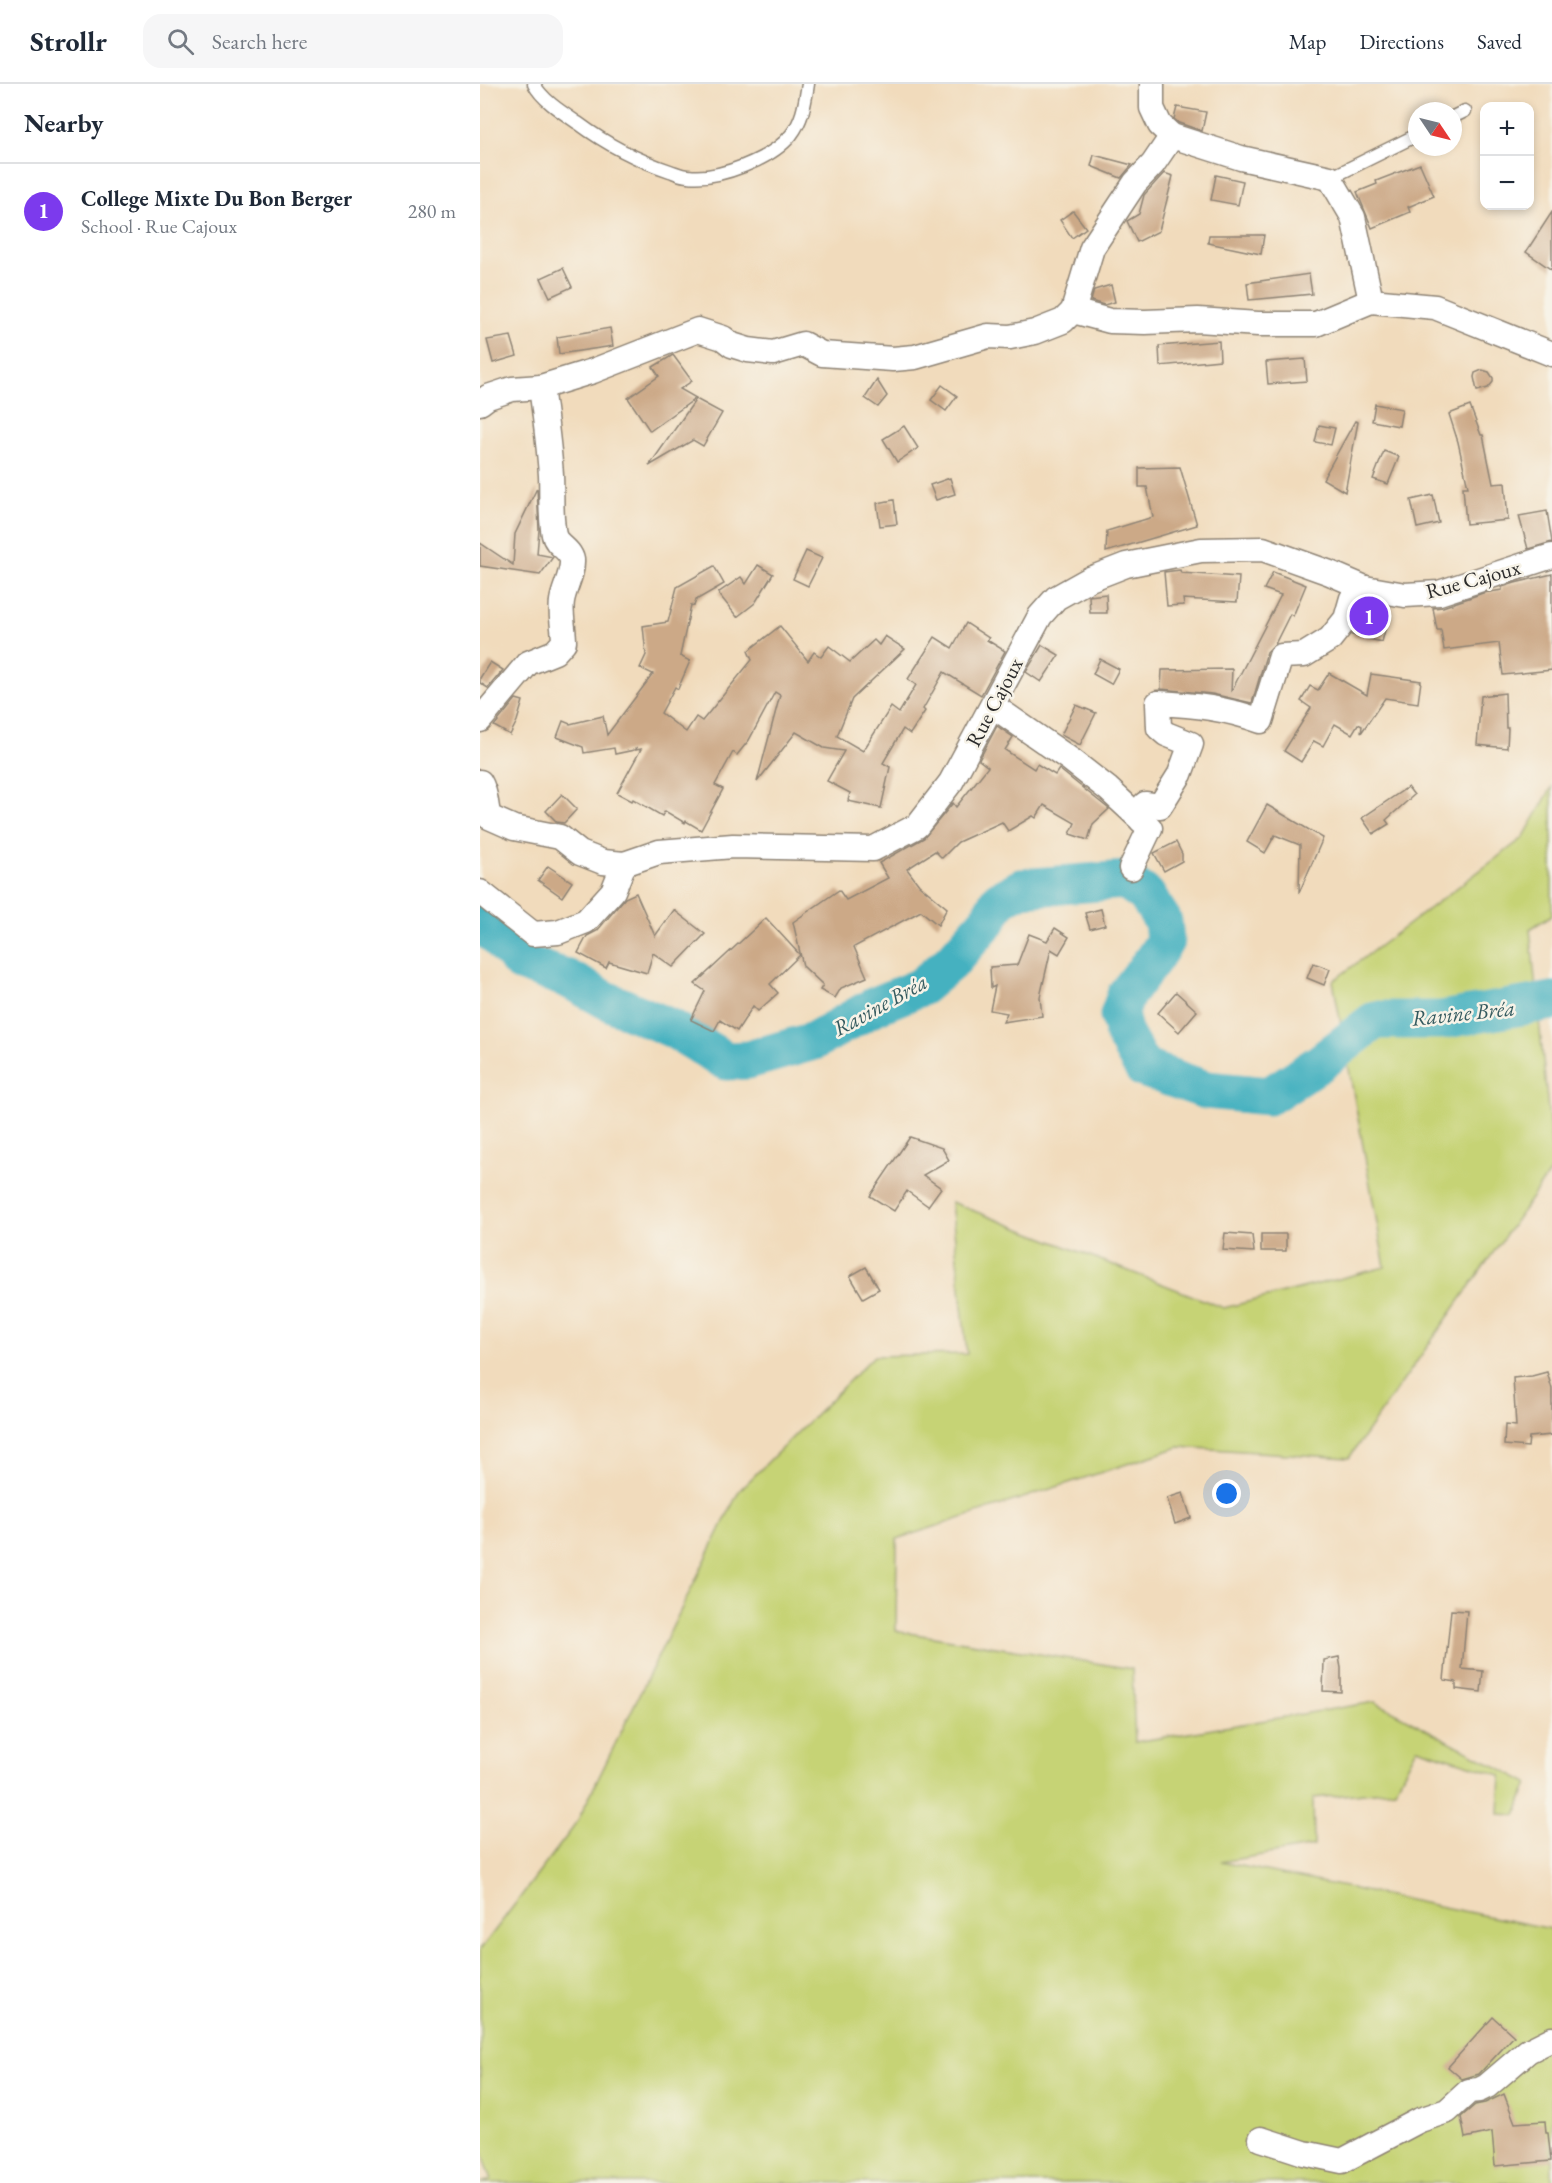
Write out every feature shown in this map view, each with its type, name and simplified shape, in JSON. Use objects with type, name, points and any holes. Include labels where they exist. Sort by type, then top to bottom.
[{"type":"street","points":[[1152,84],[1152,108],[1160,125],[1172,136],[1241,158],[1330,178],[1353,217],[1371,301]]},
{"type":"street","points":[[480,403],[512,389],[541,387],[594,371],[698,330],[723,338],[732,345],[748,350],[773,353],[803,344],[822,354],[893,359],[915,357],[988,336],[1010,337],[1035,332],[1063,321],[1073,311],[1092,248],[1135,183],[1153,164],[1172,136]]},
{"type":"street","points":[[1073,311],[1110,321],[1197,320],[1258,324],[1316,324],[1371,301],[1435,307],[1552,354]]},
{"type":"street","points":[[480,720],[528,663],[555,652],[564,642],[562,598],[569,579],[572,561],[568,552],[555,538],[550,503],[550,457],[541,387]]},
{"type":"street","name":"Rue Cajoux","points":[[624,864],[659,852],[734,846],[873,849],[916,826],[951,782],[1040,616],[1056,598],[1090,579],[1126,565],[1201,550],[1263,549],[1365,588],[1405,595],[1439,592],[1552,556]]},
{"type":"street","points":[[1142,820],[1141,812],[1145,804],[1160,806],[1180,774],[1191,744],[1166,734],[1159,728],[1158,703],[1199,705],[1233,711],[1261,721],[1281,656],[1304,655],[1330,639],[1346,619],[1352,598],[1365,588]]},
{"type":"street","points":[[993,706],[1071,760],[1108,789],[1150,828],[1131,868]]},
{"type":"street","points":[[480,782],[487,793],[485,804],[489,817],[514,828],[560,837],[580,853],[603,862],[624,864],[614,891],[586,921],[558,932],[533,934],[480,891]]},
{"type":"street","points":[[1261,2139],[1304,2153],[1342,2161],[1420,2120],[1447,2111],[1469,2091],[1487,2086],[1528,2051],[1552,2039]]},
{"type":"lane","points":[[534,84],[537,90],[561,111],[609,145],[658,167],[688,176],[718,174],[752,163],[774,151],[791,135],[804,112],[808,84]]},
{"type":"lane","points":[[1462,113],[1466,111]]},
{"type":"lane","points":[[1330,178],[1408,139]]},
{"type":"green space","points":[[1552,787],[1552,915],[1530,929],[1552,1169],[1349,1458],[1179,1447],[897,1539],[896,1631],[1132,1669],[1135,1742],[1375,1702],[1528,1783],[1516,1815],[1499,1814],[1501,1775],[1417,1748],[1395,1790],[1313,1798],[1314,1846],[1221,1862],[1552,1929],[1552,2183],[480,2183],[492,2180],[480,2147],[480,1950],[576,1824],[739,1491],[874,1356],[967,1354],[951,1202],[1224,1308],[1385,1267],[1333,981],[1523,838]]},
{"type":"building","points":[[1177,107],[1206,112],[1202,131],[1174,119]]},
{"type":"building","points":[[1094,155],[1132,165],[1121,178],[1091,166]]},
{"type":"building","points":[[1420,164],[1434,196],[1408,207],[1410,212],[1372,228],[1357,192],[1377,184],[1376,181]]},
{"type":"building","points":[[1164,173],[1173,176],[1159,231],[1137,242],[1127,221],[1139,214],[1144,195]]},
{"type":"building","points":[[1216,175],[1243,181],[1238,205],[1211,200]]},
{"type":"building","points":[[1073,211],[1086,228],[1072,238],[1060,220]]},
{"type":"building","points":[[1552,212],[1552,270],[1526,252]]},
{"type":"building","points":[[1209,235],[1264,235],[1261,254],[1208,243]]},
{"type":"building","points":[[563,268],[572,287],[550,297],[541,278]]},
{"type":"building","points":[[1309,274],[1312,294],[1249,300],[1247,283]]},
{"type":"building","points":[[1111,285],[1115,302],[1104,305],[1091,301],[1094,290]]},
{"type":"building","points":[[610,328],[613,346],[559,354],[557,337]]},
{"type":"building","points":[[511,336],[517,356],[493,363],[487,340]]},
{"type":"building","points":[[1219,341],[1220,360],[1160,366],[1159,346]]},
{"type":"building","points":[[673,355],[692,381],[680,389],[696,398],[650,431],[628,398],[659,376],[653,367]]},
{"type":"building","points":[[1305,359],[1307,381],[1268,384],[1266,362]]},
{"type":"building","points":[[1482,370],[1489,372],[1493,382],[1488,388],[1477,391],[1474,377],[1475,373]]},
{"type":"building","points":[[877,380],[887,396],[878,407],[865,398]]},
{"type":"building","points":[[942,385],[957,396],[946,411],[931,400]]},
{"type":"building","points":[[696,399],[722,413],[703,446],[693,440],[649,466]]},
{"type":"building","points":[[1375,404],[1402,409],[1399,426],[1372,421]]},
{"type":"building","points":[[1470,406],[1481,435],[1483,435],[1493,484],[1505,483],[1508,520],[1466,524],[1463,487],[1468,487],[1449,414]]},
{"type":"building","points":[[1355,421],[1358,422],[1345,492],[1323,479]]},
{"type":"building","points":[[1319,425],[1335,428],[1331,445],[1315,442]]},
{"type":"building","points":[[904,426],[918,448],[897,462],[883,439]]},
{"type":"building","points":[[1384,451],[1399,457],[1388,484],[1373,479]]},
{"type":"building","points":[[1180,467],[1197,525],[1106,552],[1107,531],[1153,517],[1147,487],[1139,487],[1139,468]]},
{"type":"building","points":[[950,478],[955,494],[936,500],[930,485]]},
{"type":"building","points":[[537,488],[539,530],[537,554],[553,557],[540,575],[480,566],[480,543],[513,565],[515,534]]},
{"type":"building","points":[[1433,495],[1439,523],[1417,528],[1411,500]]},
{"type":"building","points":[[894,500],[897,524],[880,526],[877,503]]},
{"type":"building","points":[[1547,511],[1552,542],[1528,549],[1519,516]]},
{"type":"building","points":[[806,551],[822,558],[808,586],[793,579]]},
{"type":"building","points":[[758,565],[773,574],[755,603],[737,617],[718,593],[741,577],[746,584]]},
{"type":"building","points":[[714,566],[724,584],[696,600],[694,606],[691,605],[680,656],[690,661],[678,689],[675,687],[661,713],[686,732],[696,717],[702,721],[752,660],[748,651],[780,626],[808,661],[814,652],[821,657],[829,646],[850,662],[874,640],[879,645],[885,636],[905,649],[852,699],[837,736],[863,751],[891,707],[899,713],[916,685],[908,679],[935,637],[952,648],[966,623],[1005,651],[981,695],[944,672],[923,709],[925,711],[910,734],[903,729],[883,763],[890,767],[881,808],[848,801],[850,793],[827,781],[844,751],[824,748],[796,732],[757,782],[780,695],[775,692],[749,740],[737,755],[733,752],[715,785],[723,789],[701,830],[665,811],[662,816],[633,799],[632,801],[617,793],[641,749],[636,750],[637,747],[634,750],[615,754],[614,748],[584,753],[583,747],[557,737],[563,721],[570,724],[603,716],[607,735],[653,674],[640,668],[646,655],[643,626],[668,622],[677,587]]},
{"type":"building","points":[[1180,570],[1181,573],[1239,577],[1237,602],[1183,599],[1184,605],[1167,606],[1164,572]]},
{"type":"building","points":[[1273,572],[1306,585],[1293,616],[1290,614],[1275,644],[1267,652],[1252,703],[1212,694],[1161,689],[1162,670],[1232,669],[1231,692],[1281,595],[1264,589]]},
{"type":"building","points":[[1552,574],[1552,670],[1503,675],[1499,643],[1444,650],[1441,630],[1437,630],[1433,608]]},
{"type":"building","points":[[1106,594],[1107,613],[1090,613],[1089,596]]},
{"type":"building","points":[[1364,608],[1389,614],[1382,642],[1352,635],[1360,623]]},
{"type":"building","points":[[1042,645],[1059,655],[1041,682],[1026,672]]},
{"type":"building","points":[[1100,659],[1119,669],[1111,684],[1093,674]]},
{"type":"building","points":[[490,662],[503,670],[488,688],[480,683],[480,678]]},
{"type":"building","points":[[1329,673],[1367,695],[1371,674],[1421,681],[1418,703],[1385,698],[1361,733],[1362,726],[1358,724],[1352,734],[1335,724],[1323,746],[1314,741],[1301,762],[1284,751],[1311,708],[1301,701],[1310,686],[1318,690]]},
{"type":"building","points":[[1505,693],[1507,748],[1477,745],[1481,696]]},
{"type":"building","points":[[516,699],[523,701],[510,735],[494,726]]},
{"type":"building","points":[[1076,705],[1096,713],[1080,745],[1061,735]]},
{"type":"building","points":[[997,726],[1013,737],[1005,750],[1034,769],[1037,764],[1055,775],[1059,769],[1109,809],[1093,824],[1088,840],[1070,834],[1075,823],[1044,805],[1036,818],[1033,816],[1008,831],[1002,822],[958,842],[942,858],[935,851],[907,869],[919,885],[947,908],[938,925],[921,911],[854,947],[867,977],[841,988],[835,998],[820,990],[823,985],[803,966],[793,922],[839,890],[846,900],[888,878],[879,863],[924,838],[953,803],[956,807],[988,767],[979,760]]},
{"type":"building","points":[[1408,787],[1414,795],[1386,820],[1389,824],[1373,834],[1362,818]]},
{"type":"building","points":[[562,794],[577,809],[564,823],[557,822],[546,811]]},
{"type":"building","points":[[1267,805],[1323,838],[1299,893],[1300,845],[1275,835],[1265,853],[1247,842]]},
{"type":"building","points":[[1176,842],[1182,854],[1182,861],[1164,871],[1154,853]]},
{"type":"building","points":[[548,866],[572,882],[562,897],[538,880]]},
{"type":"building","points":[[636,893],[655,936],[674,910],[705,934],[673,967],[653,953],[647,973],[609,962],[606,968],[578,953],[587,936],[597,931],[625,898]]},
{"type":"building","points":[[1101,909],[1105,925],[1090,929],[1085,913]]},
{"type":"building","points":[[766,918],[800,955],[770,984],[778,993],[758,1011],[753,1006],[737,1031],[720,1020],[714,1031],[691,1020],[705,991],[695,984]]},
{"type":"building","points":[[1055,928],[1069,937],[1059,954],[1051,949],[1040,997],[1042,1016],[1003,1022],[1007,1013],[990,1010],[995,986],[991,988],[990,967],[1017,965],[1029,934],[1047,941]]},
{"type":"building","points":[[1313,963],[1330,969],[1324,985],[1307,978]]},
{"type":"building","points":[[1176,992],[1197,1011],[1179,1032],[1158,1013]]},
{"type":"building","points":[[910,1137],[942,1148],[949,1160],[923,1175],[941,1188],[928,1206],[907,1191],[894,1211],[870,1196]]},
{"type":"building","points":[[1225,1233],[1252,1235],[1254,1252],[1223,1250]]},
{"type":"building","points":[[1261,1234],[1286,1234],[1286,1251],[1261,1251]]},
{"type":"building","points":[[866,1267],[879,1289],[863,1298],[850,1276]]},
{"type":"building","points":[[1547,1372],[1552,1389],[1552,1435],[1529,1437],[1528,1447],[1504,1445],[1505,1425],[1516,1426],[1513,1378]]},
{"type":"building","points":[[1183,1493],[1191,1518],[1175,1524],[1167,1498]]},
{"type":"building","points":[[1451,1610],[1467,1611],[1462,1669],[1483,1671],[1481,1692],[1456,1689],[1456,1682],[1444,1680]]},
{"type":"building","points":[[1339,1657],[1341,1692],[1323,1691],[1324,1660]]},
{"type":"building","points":[[1493,2017],[1514,2036],[1479,2074],[1462,2079],[1448,2067]]},
{"type":"building","points":[[1504,2094],[1515,2123],[1545,2121],[1551,2161],[1495,2166],[1492,2132],[1465,2138],[1461,2117],[1475,2105]]},
{"type":"waterway","name":"Ravine Bréa","points":[[480,924],[498,937],[520,962],[568,979],[608,1001],[673,1029],[726,1061],[748,1060],[814,1041],[875,1006],[921,987],[953,960],[988,920],[999,900],[1021,888],[1125,880],[1146,895],[1163,921],[1165,941],[1126,995],[1119,1015],[1124,1034],[1143,1068],[1206,1090],[1269,1096],[1320,1063],[1375,1020],[1441,1020],[1552,1001]]},
{"type":"place","name":"College Mixte Du Bon Berger","points":[[1369,616]]}]
